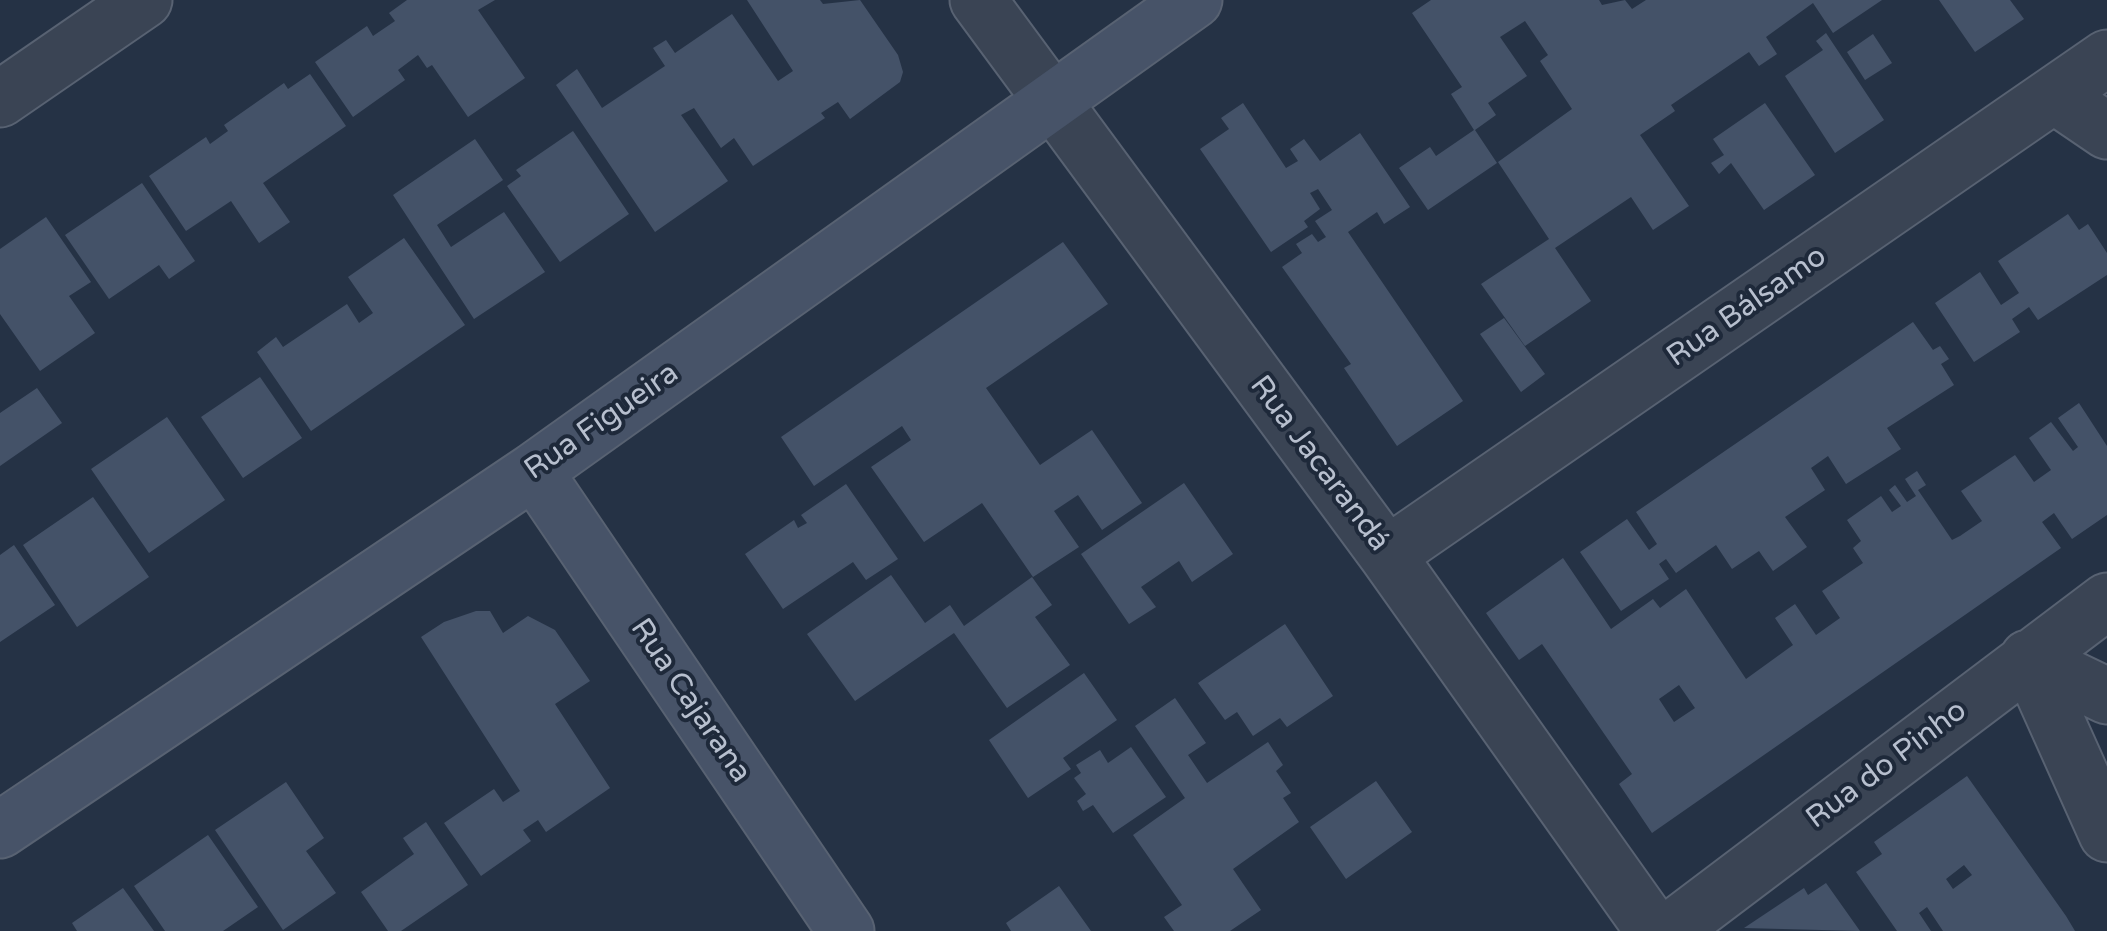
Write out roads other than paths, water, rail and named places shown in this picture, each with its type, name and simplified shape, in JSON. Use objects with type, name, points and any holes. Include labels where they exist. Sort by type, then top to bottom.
[{"type":"street","points":[[0,99],[144,0]]},
{"type":"street","name":"Rua Jacarandá","points":[[978,0],[1049,102],[1387,555],[1654,931]]},
{"type":"street","name":"Rua Figueira","points":[[0,830],[534,471],[1194,0]]},
{"type":"street","name":"Rua Bálsamo","points":[[1387,555],[2107,58]]},
{"type":"street","points":[[2054,95],[2107,131]]},
{"type":"street","name":"Rua Cajarana","points":[[534,471],[846,931]]},
{"type":"street","name":"Rua do Pinho","points":[[1670,931],[2107,601]]},
{"type":"street","points":[[2028,658],[2107,696]]},
{"type":"street","points":[[2028,658],[2107,834]]}]
